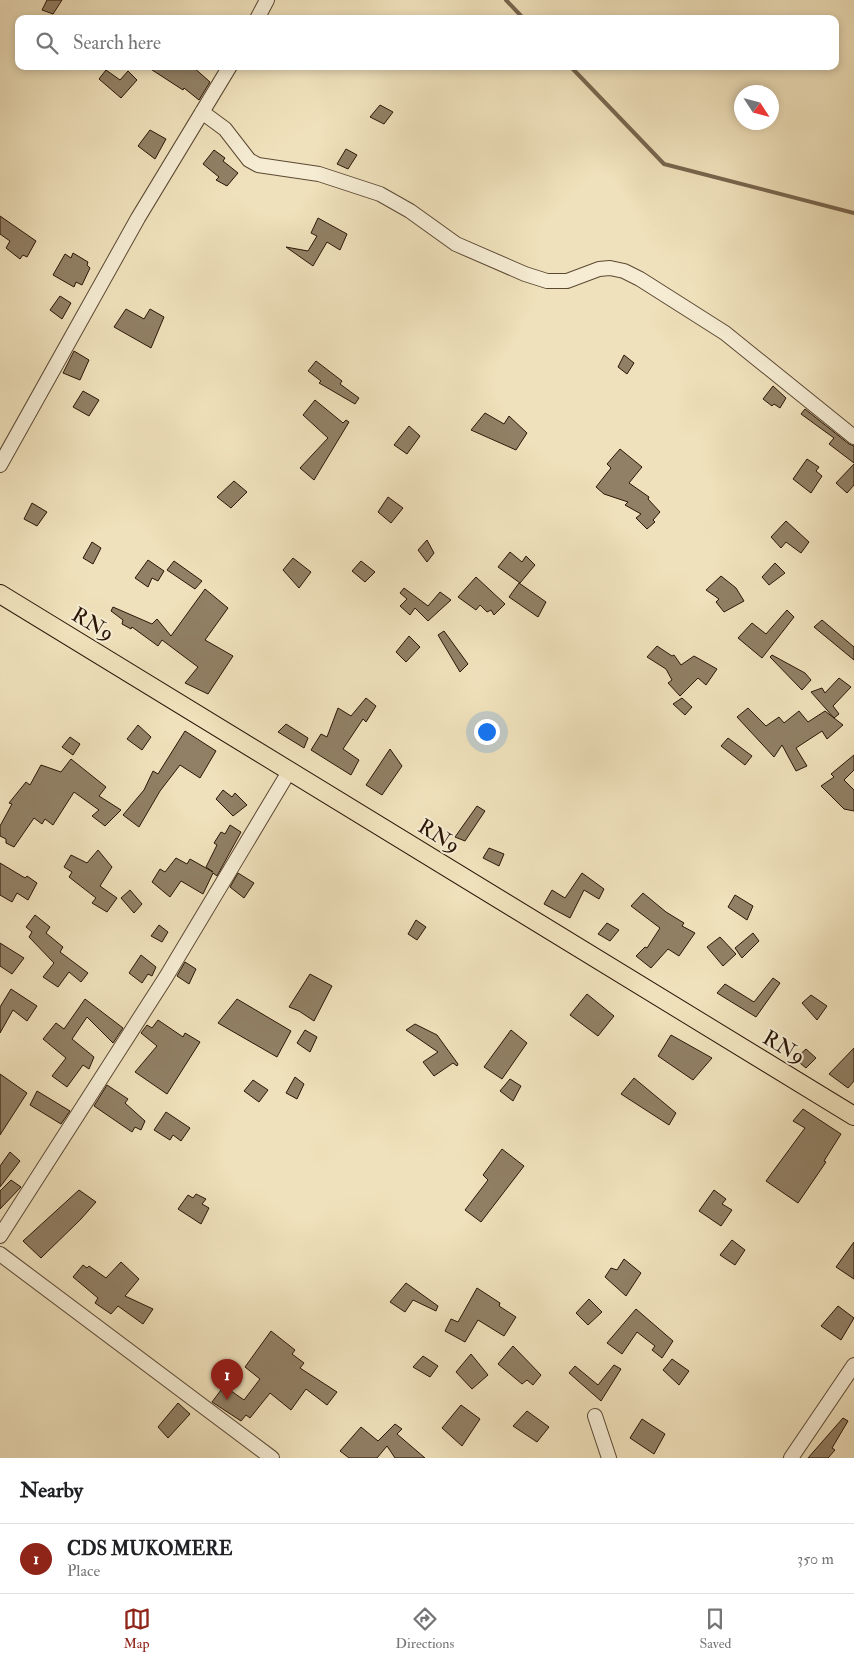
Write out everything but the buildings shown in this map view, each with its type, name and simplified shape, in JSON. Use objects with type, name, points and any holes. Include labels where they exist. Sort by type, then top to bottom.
[{"type":"main road","name":"RN9","points":[[0,594],[854,1116]]},
{"type":"street","points":[[259,15],[267,0]]},
{"type":"street","points":[[0,465],[138,218],[228,70]]},
{"type":"street","points":[[202,112],[225,129],[249,160],[258,165],[319,174],[380,194],[402,206],[456,244],[525,274],[557,282],[610,268],[640,279],[725,333],[854,436]]},
{"type":"street","points":[[0,1236],[166,977],[290,770]]},
{"type":"street","points":[[0,1254],[272,1458]]},
{"type":"street","points":[[791,1458],[854,1365]]},
{"type":"street","points":[[595,1416],[609,1458]]},
{"type":"waterway","points":[[506,0],[520,15]]},
{"type":"waterway","points":[[574,70],[664,164],[854,213]]},
{"type":"place","name":"CDS MUKOMERE","points":[[227,1400]]}]
